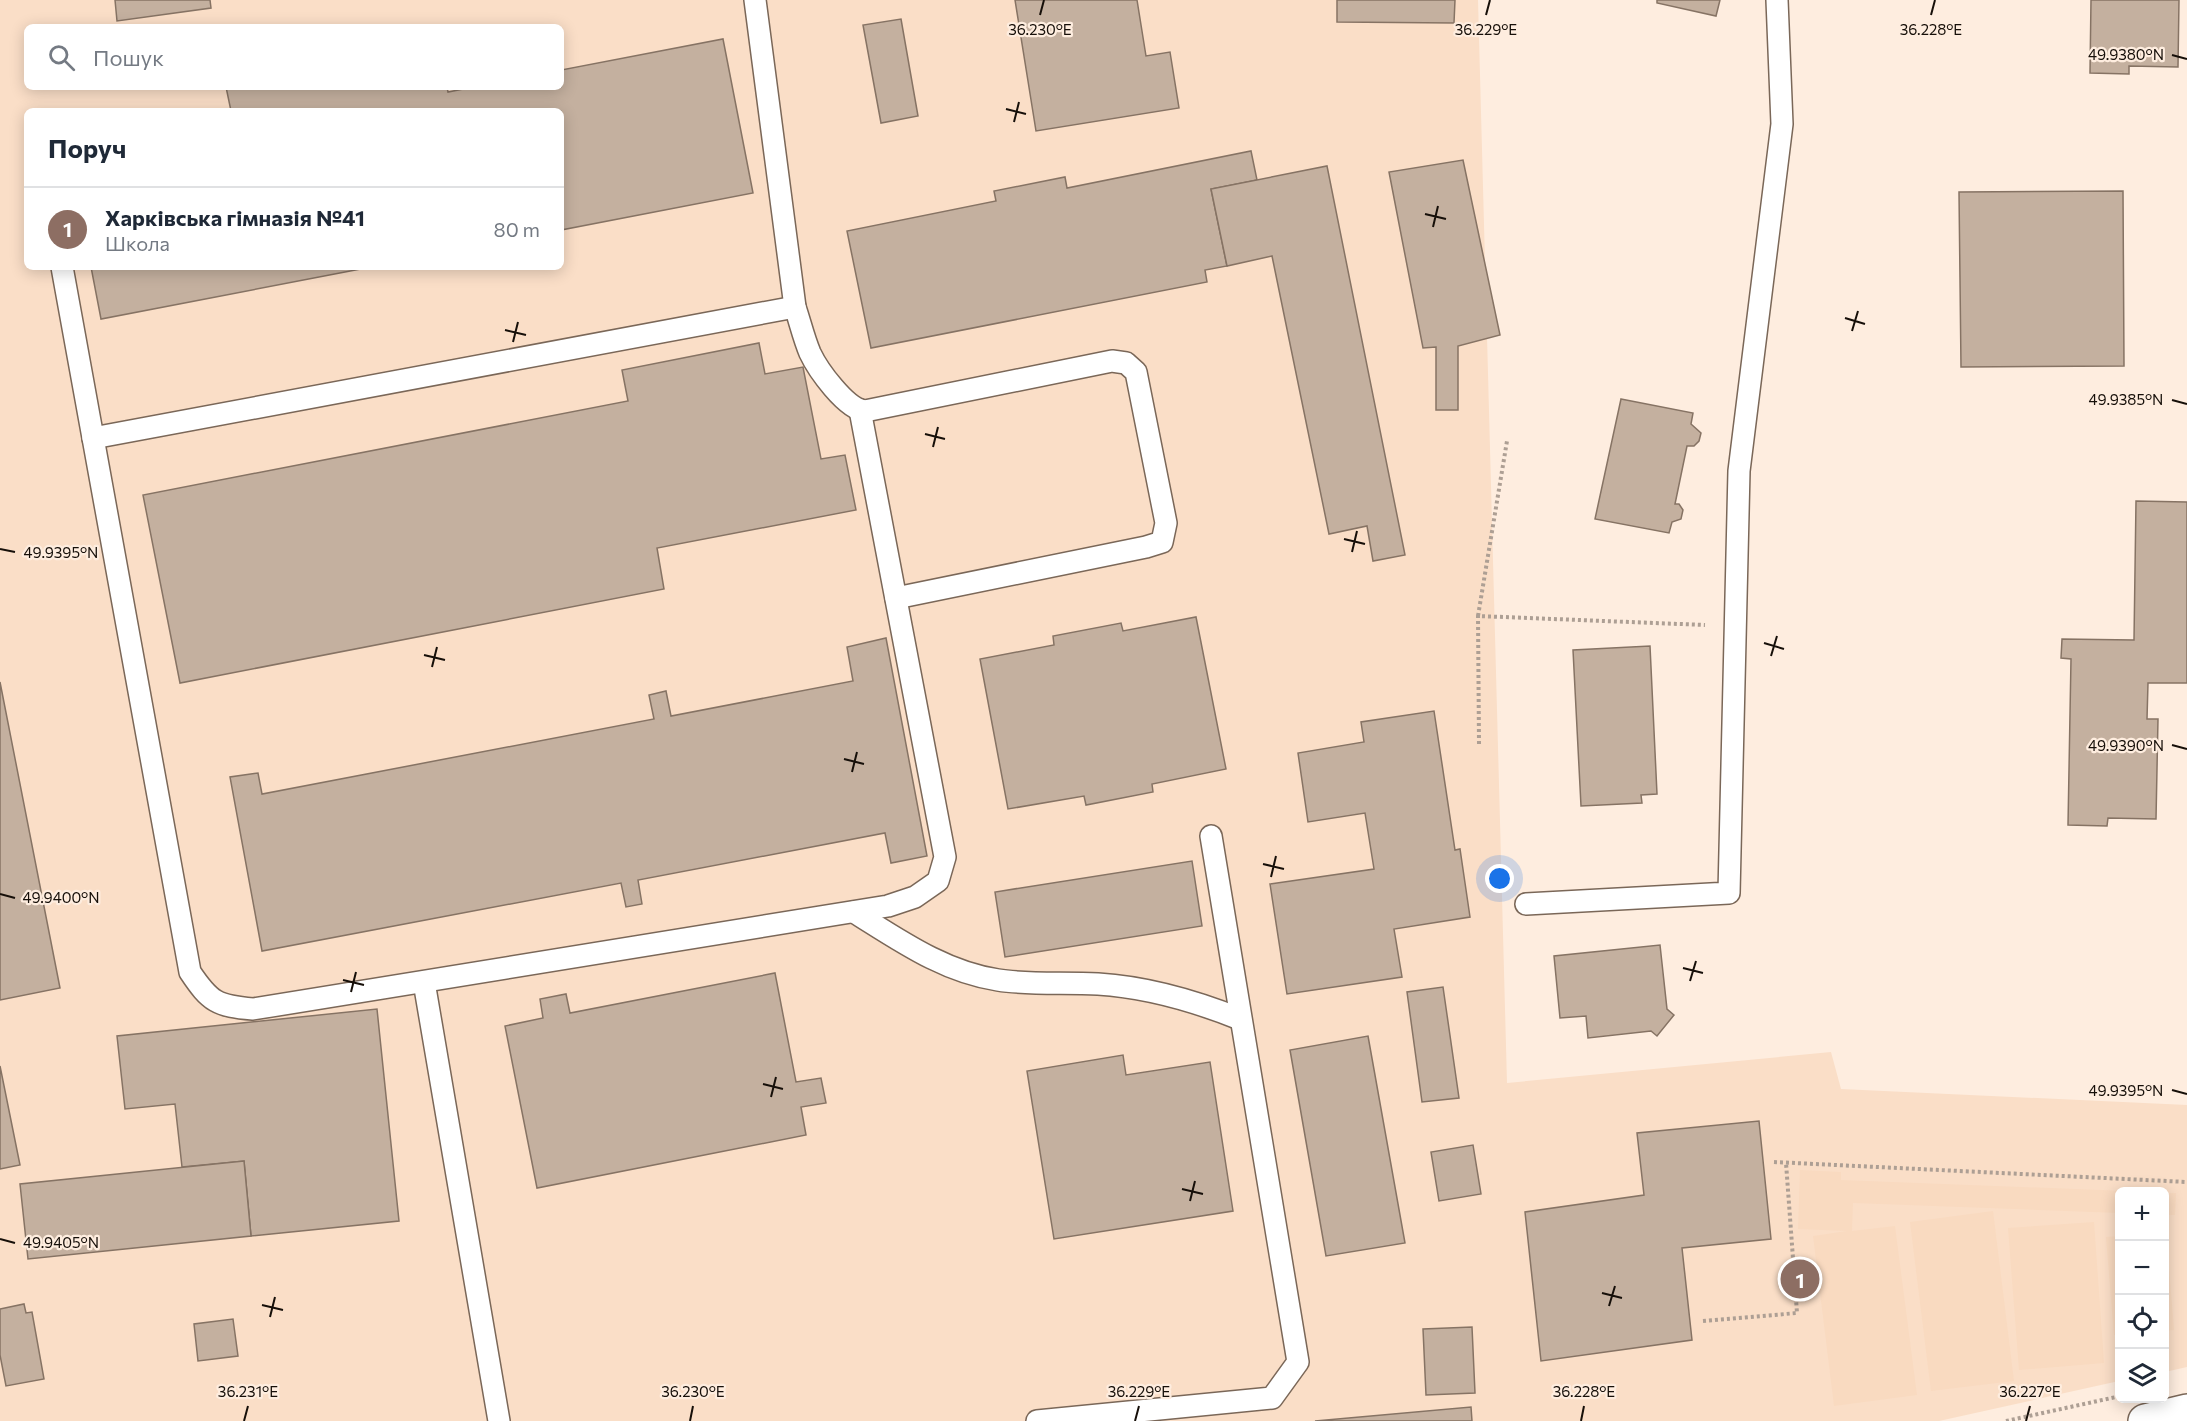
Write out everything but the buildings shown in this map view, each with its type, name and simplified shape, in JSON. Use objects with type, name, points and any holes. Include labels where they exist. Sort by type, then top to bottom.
[{"type":"main road","points":[[2145,1421],[2187,1411]]},
{"type":"lane","points":[[755,0],[795,307],[811,354],[835,390],[860,410],[865,411],[1112,361],[1126,363],[1136,372],[1166,523],[1162,542],[1146,548],[896,598]]},
{"type":"lane","points":[[1526,904],[1729,893],[1739,471],[1782,124],[1777,0]]},
{"type":"lane","points":[[63,270],[190,972],[206,995],[229,1007],[253,1010],[888,906],[915,897],[938,881],[945,857],[860,410]]},
{"type":"lane","points":[[93,438],[795,307]]},
{"type":"lane","points":[[1037,1421],[1272,1398],[1298,1362],[1211,836]]},
{"type":"lane","points":[[854,912],[908,946],[954,969],[998,981],[1101,984],[1149,991],[1197,1002],[1240,1019]]},
{"type":"lane","points":[[424,982],[499,1421]]},
{"type":"path","points":[[1479,744],[1478,616],[1507,441]]},
{"type":"path","points":[[1478,616],[1736,627]]},
{"type":"path","points":[[1774,1162],[2187,1182]]},
{"type":"path","points":[[1703,1321],[1797,1313],[1786,1163]]},
{"type":"path","points":[[2006,1421],[2115,1398]]},
{"type":"shaded area","points":[[0,0],[1478,0],[1507,1083],[1831,1052],[1841,1089],[2187,1105],[2187,1367],[2169,1371],[2169,1187],[2115,1187],[2115,1382],[1939,1421],[0,1421]]},
{"type":"shaded area","points":[[1800,1170],[1841,1172],[1841,1180],[2115,1191],[2115,1213],[1853,1203],[1852,1231],[1895,1226],[1917,1395],[1834,1406],[1813,1236],[1847,1231],[1798,1229]]},
{"type":"shaded area","points":[[2169,1193],[2176,1193],[2175,1215],[2169,1215]]},
{"type":"shaded area","points":[[1993,1211],[2014,1381],[1931,1391],[1910,1222]]},
{"type":"shaded area","points":[[2094,1222],[2104,1363],[2019,1370],[2008,1228]]},
{"type":"shaded area","points":[[2115,1236],[2114,1335],[2106,1237]]},
{"type":"shaded area","points":[[2169,1269],[2174,1330],[2169,1331]]},
{"type":"place","name":"Харківська гімназія №41","points":[[1800,1279]]}]
